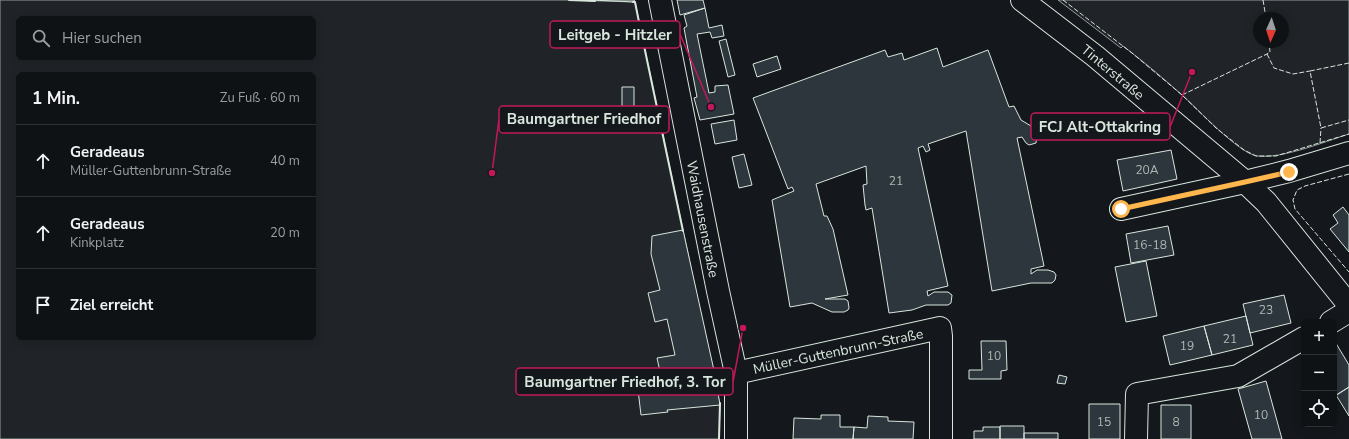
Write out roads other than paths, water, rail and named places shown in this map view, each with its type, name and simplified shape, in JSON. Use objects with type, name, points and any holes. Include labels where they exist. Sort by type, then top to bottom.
[{"type":"street","name":"Waidhausenstraße","points":[[660,0],[711,260],[736,374],[736,439]]},
{"type":"street","name":"Tinterstraße","points":[[1022,0],[1095,56],[1245,182],[1266,202],[1349,305]]},
{"type":"street","points":[[1121,209],[1289,172],[1349,153]]},
{"type":"street","points":[[1336,319],[1349,311]]},
{"type":"street","name":"Müller-Guttenbrunn-Straße","points":[[736,374],[940,328],[941,439]]},
{"type":"street","points":[[1136,439],[1137,394],[1238,376],[1301,340]]},
{"type":"place","name":"FCJ Alt-Ottakring","points":[[1192,72]]},
{"type":"place","name":"Leitgeb - Hitzler","points":[[711,107]]},
{"type":"place","name":"Baumgartner Friedhof","points":[[492,173]]},
{"type":"place","name":"Baumgartner Friedhof, 3. Tor","points":[[743,328]]}]
